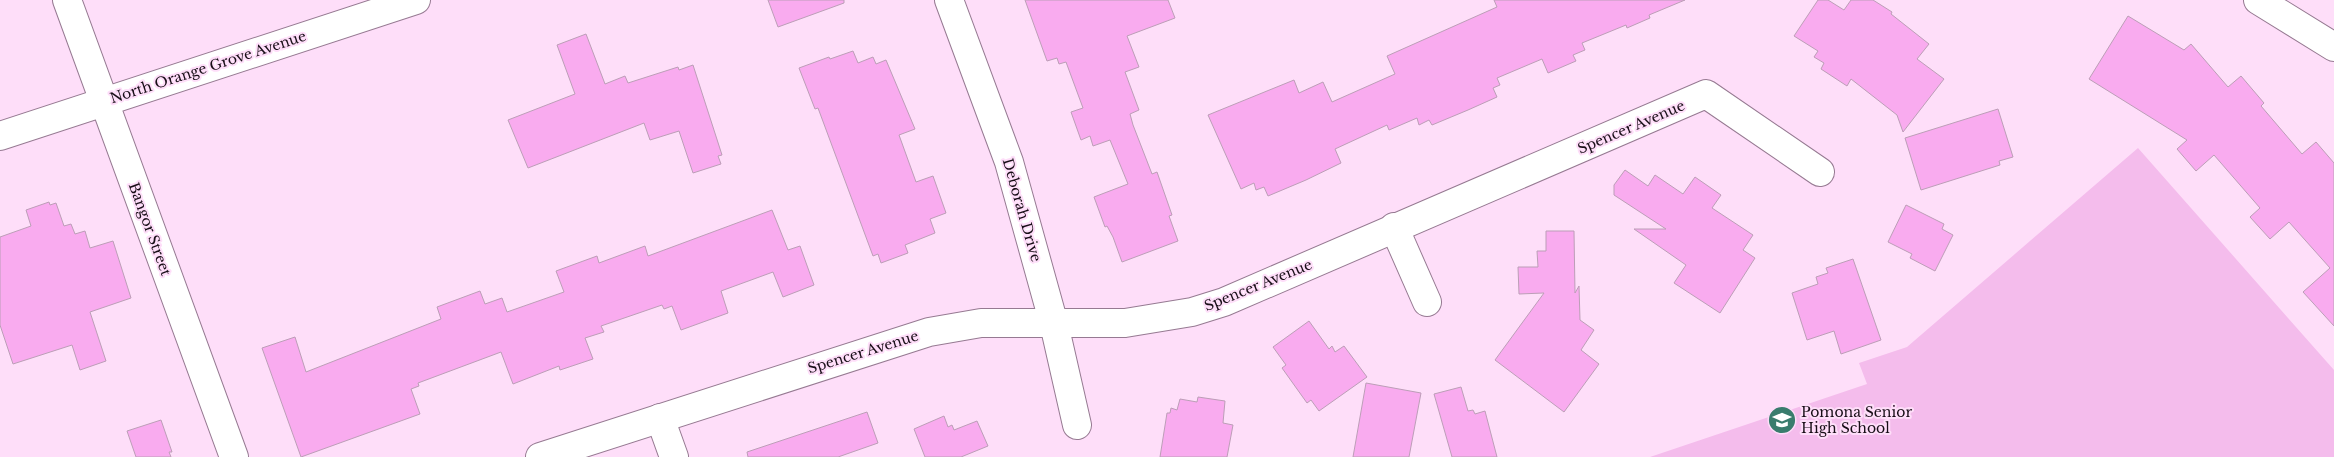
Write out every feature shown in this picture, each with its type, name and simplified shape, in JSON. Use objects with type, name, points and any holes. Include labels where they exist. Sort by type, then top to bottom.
[{"type":"street","name":"Bangor Street","points":[[67,0],[234,457]]},
{"type":"street","name":"North Orange Grove Avenue","points":[[0,136],[416,0]]},
{"type":"street","name":"Deborah Drive","points":[[948,0],[1009,162],[1054,324],[1077,425]]},
{"type":"street","points":[[2258,0],[2334,47]]},
{"type":"street","name":"Spencer Avenue","points":[[540,457],[929,332],[981,323],[1125,323],[1192,312],[1224,302],[1706,94],[1820,172]]},
{"type":"street","points":[[1394,228],[1427,302]]},
{"type":"street","points":[[660,418],[674,457]]},
{"type":"shaded area","points":[[2138,148],[2334,370],[2334,457],[1650,457],[1867,384],[1859,363],[1907,347]]},
{"type":"building","points":[[768,0],[844,0],[844,3],[778,27]]},
{"type":"building","points":[[1025,0],[1168,0],[1175,18],[1127,36],[1139,67],[1125,72],[1139,110],[1130,114],[1133,125],[1152,174],[1157,172],[1172,215],[1169,216],[1178,241],[1122,262],[1113,237],[1107,226],[1105,227],[1094,197],[1128,184],[1110,140],[1093,146],[1090,136],[1081,140],[1071,112],[1083,108],[1066,62],[1059,64],[1057,58],[1047,61]]},
{"type":"building","points":[[1494,0],[1685,0],[1649,15],[1650,18],[1627,28],[1626,25],[1582,43],[1585,50],[1573,55],[1576,61],[1548,73],[1542,59],[1497,78],[1500,85],[1493,88],[1497,97],[1468,110],[1432,125],[1429,120],[1419,125],[1417,118],[1389,130],[1387,125],[1335,149],[1341,163],[1306,180],[1268,196],[1264,187],[1256,190],[1254,183],[1241,189],[1208,115],[1294,80],[1299,93],[1323,82],[1332,102],[1395,74],[1387,56],[1497,7]]},
{"type":"building","points":[[1818,0],[1828,0],[1844,10],[1851,0],[1873,0],[1892,12],[1891,14],[1929,44],[1917,59],[1944,79],[1903,132],[1897,115],[1851,79],[1847,86],[1821,69],[1824,63],[1814,57],[1818,51],[1794,36]]},
{"type":"building","points":[[2128,16],[2184,50],[2191,44],[2228,87],[2241,76],[2264,103],[2261,106],[2302,154],[2316,142],[2334,163],[2334,326],[2303,292],[2330,268],[2289,222],[2270,239],[2250,217],[2260,208],[2214,155],[2196,171],[2177,149],[2187,140],[2089,79]]},
{"type":"building","points":[[586,34],[605,84],[625,76],[628,83],[678,67],[679,70],[693,65],[722,155],[718,156],[721,164],[693,173],[679,131],[650,140],[644,123],[528,168],[508,120],[575,94],[557,45]]},
{"type":"building","points":[[853,51],[858,63],[873,57],[876,64],[886,60],[915,129],[899,135],[916,182],[933,176],[946,213],[930,219],[935,233],[905,245],[908,253],[881,263],[878,254],[873,256],[818,108],[815,109],[799,68]]},
{"type":"building","points":[[1998,109],[2013,157],[1999,161],[2000,165],[1921,190],[1905,138]]},
{"type":"building","points":[[1625,170],[1648,186],[1655,175],[1683,194],[1695,177],[1721,195],[1712,208],[1753,235],[1743,250],[1755,258],[1720,313],[1674,283],[1686,265],[1634,229],[1666,229],[1614,195],[1614,185]]},
{"type":"building","points":[[49,202],[50,205],[56,203],[64,226],[71,224],[75,234],[85,231],[90,248],[113,241],[131,298],[90,312],[106,361],[80,370],[72,345],[13,364],[0,325],[0,237],[31,226],[26,210]]},
{"type":"building","points":[[1906,205],[1944,224],[1942,229],[1953,235],[1935,271],[1910,258],[1912,254],[1888,242]]},
{"type":"building","points":[[772,210],[788,250],[800,246],[814,285],[783,297],[773,272],[721,291],[728,313],[681,330],[672,306],[664,309],[662,305],[601,326],[604,332],[585,338],[593,359],[560,370],[559,366],[513,384],[501,352],[418,383],[419,386],[411,389],[420,414],[301,457],[262,348],[295,337],[306,372],[441,319],[437,307],[480,291],[485,304],[502,298],[507,312],[564,292],[556,271],[597,256],[599,263],[645,246],[648,256]]},
{"type":"building","points":[[1546,231],[1574,231],[1575,293],[1579,286],[1580,320],[1594,330],[1581,350],[1599,364],[1564,412],[1495,360],[1544,293],[1519,294],[1518,267],[1538,267],[1537,251],[1546,251]]},
{"type":"building","points":[[1853,259],[1881,340],[1841,354],[1834,331],[1807,340],[1792,293],[1818,284],[1816,277],[1828,273],[1826,268]]},
{"type":"building","points":[[1309,321],[1329,349],[1332,346],[1335,352],[1344,346],[1367,377],[1319,411],[1311,400],[1307,403],[1282,368],[1286,365],[1273,347]]},
{"type":"building","points":[[1366,383],[1421,393],[1409,457],[1353,457]]},
{"type":"building","points":[[1461,387],[1468,411],[1473,410],[1475,414],[1485,411],[1497,457],[1452,457],[1434,394]]},
{"type":"building","points":[[1198,397],[1225,401],[1223,423],[1233,425],[1227,457],[1160,457],[1167,413],[1170,413],[1171,408],[1177,410],[1180,399],[1197,402]]},
{"type":"building","points":[[867,412],[878,443],[838,457],[748,457],[747,452]]},
{"type":"building","points":[[944,416],[948,427],[952,425],[954,430],[977,421],[988,446],[961,457],[925,457],[914,429]]},
{"type":"building","points":[[161,420],[172,452],[169,452],[171,457],[136,457],[127,431]]},
{"type":"place","name":"Pomona Senior High School","points":[[1782,420]]}]
